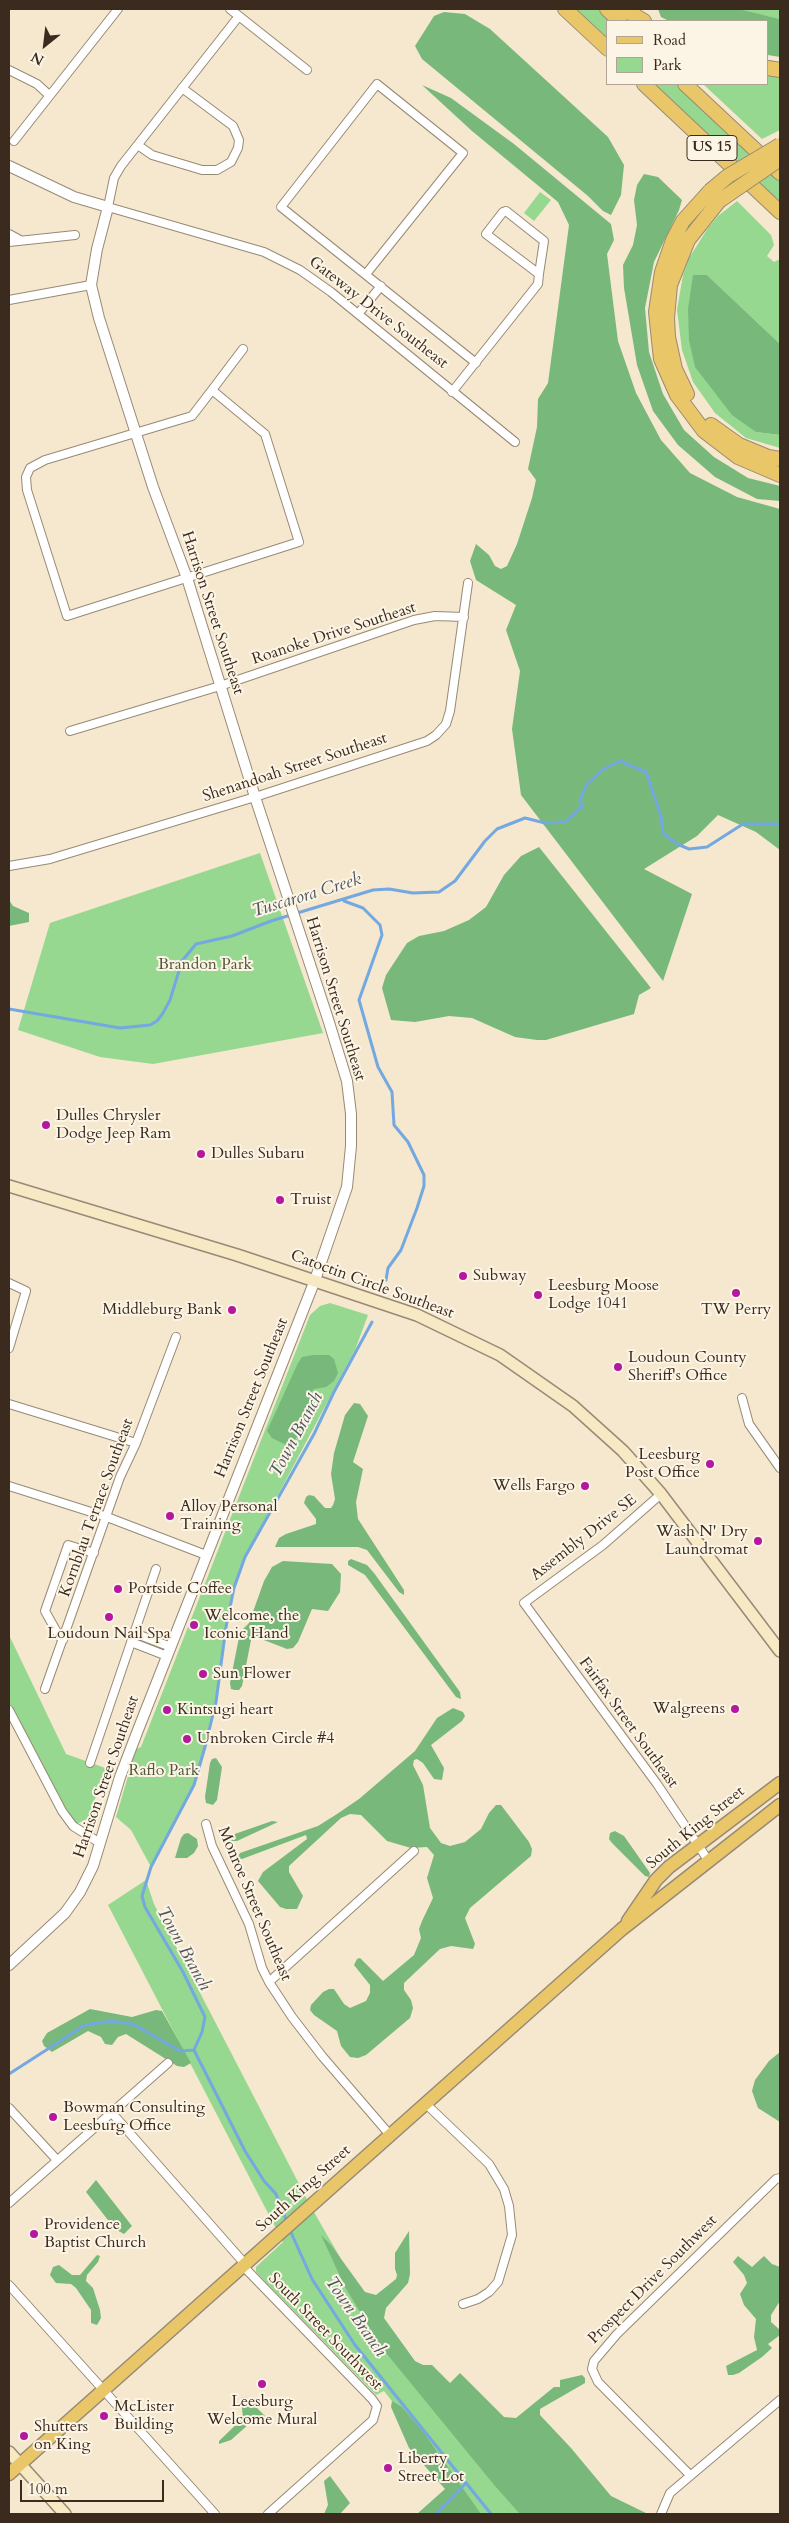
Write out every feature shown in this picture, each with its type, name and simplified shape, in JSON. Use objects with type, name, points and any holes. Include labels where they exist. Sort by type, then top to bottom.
[{"type":"highway","points":[[565,9],[606,47]]},
{"type":"highway","points":[[607,9],[619,20]]},
{"type":"highway","points":[[624,9],[642,20]]},
{"type":"highway","name":"US 15","points":[[645,85],[780,212]]},
{"type":"highway","name":"US 15","points":[[686,85],[780,174]]},
{"type":"highway","points":[[780,145],[735,171],[714,196],[688,240],[674,270],[666,318],[670,353],[682,386],[700,415],[738,446],[768,457],[780,459]]},
{"type":"highway","points":[[780,159],[714,196],[683,221],[673,240],[662,272],[656,312],[662,360],[676,395],[704,431],[738,457],[780,475]]},
{"type":"main road","name":"Catoctin Circle Southeast","points":[[9,1186],[315,1280],[439,1324],[520,1367],[573,1406],[598,1428],[661,1494],[780,1651]]},
{"type":"main road","name":"South King Street","points":[[622,1929],[656,1880],[698,1844],[780,1783]]},
{"type":"main road","name":"South King Street","points":[[9,2474],[622,1929],[780,1805]]},
{"type":"main road","points":[[9,2452],[65,2514]]},
{"type":"street","points":[[14,141],[118,9]]},
{"type":"street","points":[[230,9],[308,70]]},
{"type":"street","points":[[108,206],[114,178],[239,16]]},
{"type":"street","points":[[9,70],[37,84],[50,95]]},
{"type":"street","points":[[366,274],[463,153],[377,84],[281,207],[476,363]]},
{"type":"street","points":[[139,146],[152,154],[202,170],[217,170],[231,162],[238,148],[239,140],[233,126],[182,88]]},
{"type":"street","name":"Gateway Drive Southeast","points":[[9,166],[74,197],[264,252],[317,280],[515,442]]},
{"type":"street","name":"Harrison Street Southeast","points":[[9,1965],[54,1925],[74,1902],[86,1880],[100,1843],[120,1777],[315,1280],[347,1187],[351,1146],[351,1114],[343,1068],[255,797],[187,578],[136,432],[91,285],[97,249],[108,206]]},
{"type":"street","points":[[452,392],[538,284],[544,241],[506,211],[503,212],[486,234],[539,274]]},
{"type":"street","points":[[9,234],[20,240]]},
{"type":"street","points":[[9,242],[75,234]]},
{"type":"street","points":[[9,300],[91,285]]},
{"type":"street","points":[[358,314],[381,286]]},
{"type":"street","points":[[212,390],[265,434],[299,542],[67,616],[27,490],[27,473],[35,464],[45,460],[192,416],[243,349]]},
{"type":"street","name":"Shenandoah Street Southeast","points":[[9,866],[50,859],[255,797],[427,741],[436,735],[446,724],[450,710],[468,583]]},
{"type":"street","name":"Roanoke Drive Southeast","points":[[70,731],[220,686],[414,620],[435,616],[464,617]]},
{"type":"street","points":[[9,1282],[26,1291],[12,1328],[9,1348]]},
{"type":"street","name":"Kornblau Terrace Southeast","points":[[45,1689],[64,1640],[120,1477],[136,1443],[176,1336]]},
{"type":"street","points":[[742,1398],[749,1424],[780,1468]]},
{"type":"street","points":[[9,1404],[136,1443]]},
{"type":"street","points":[[9,1486],[107,1516],[206,1555]]},
{"type":"street","name":"Assembly Drive SE","points":[[524,1603],[603,1544],[661,1494]]},
{"type":"street","points":[[64,1640],[59,1636],[46,1611],[68,1545],[94,1553]]},
{"type":"street","points":[[90,1763],[156,1569]]},
{"type":"street","name":"Fairfax Street Southeast","points":[[524,1603],[708,1860]]},
{"type":"street","points":[[134,1633],[169,1651]]},
{"type":"street","points":[[131,1642],[169,1651]]},
{"type":"street","points":[[9,1710],[62,1811],[73,1826],[100,1843]]},
{"type":"street","name":"Monroe Street Southeast","points":[[206,1824],[212,1846],[249,1924],[262,1968],[269,1982],[292,2017],[322,2056],[390,2135]]},
{"type":"street","points":[[269,1982],[414,1851]]},
{"type":"street","points":[[9,2203],[168,2063]]},
{"type":"street","points":[[426,2104],[489,2164],[504,2190],[509,2206],[512,2235],[498,2282],[484,2296],[463,2304]]},
{"type":"street","points":[[9,2108],[57,2160]]},
{"type":"street","name":"South Street Southwest","points":[[112,2113],[244,2265],[372,2399],[376,2406],[373,2420],[268,2514]]},
{"type":"street","name":"Prospect Drive Southwest","points":[[690,2475],[598,2382],[592,2368],[594,2361],[617,2334],[776,2179],[780,2178]]},
{"type":"street","points":[[9,2285],[215,2514]]},
{"type":"street","points":[[661,2514],[670,2493],[780,2400]]},
{"type":"green space","points":[[575,9],[598,9],[611,20],[606,20],[606,37]]},
{"type":"green space","points":[[658,9],[738,9],[780,19],[780,57],[769,55],[769,20],[667,20],[661,17]]},
{"type":"green space","points":[[738,9],[780,9],[780,19],[747,12]]},
{"type":"green space","points":[[444,12],[465,14],[490,29],[608,137],[624,165],[621,195],[611,215],[603,211],[588,196],[422,59],[415,46],[434,16]]},
{"type":"green space","points":[[769,76],[780,77],[780,130],[762,139],[704,85],[769,85]]},
{"type":"green space","points":[[422,85],[451,98],[514,144],[611,224],[614,240],[607,254],[618,341],[636,393],[661,440],[690,473],[737,497],[780,509],[780,850],[756,832],[718,815],[697,836],[644,869],[692,894],[663,981],[521,795],[512,729],[520,671],[506,630],[516,605],[476,580],[470,561],[476,544],[489,555],[495,566],[501,569],[507,566],[517,544],[532,498],[536,480],[528,469],[537,427],[538,399],[548,383],[569,225],[558,202],[472,131]]},
{"type":"green space","points":[[656,85],[679,85],[780,180],[780,202]]},
{"type":"green space","points":[[644,174],[658,177],[682,200],[654,262],[645,308],[649,352],[663,394],[684,430],[714,457],[748,478],[780,486],[780,501],[757,499],[715,477],[678,445],[653,411],[637,365],[624,288],[623,265],[633,245],[637,225],[634,200],[637,185]]},
{"type":"green space","points":[[540,192],[551,200],[534,221],[524,213]]},
{"type":"green space","points":[[737,201],[771,235],[774,245],[767,256],[774,262],[780,259],[780,344],[707,275],[756,432],[780,435],[780,448],[746,438],[715,413],[693,382],[682,350],[677,310],[683,275],[689,258],[718,216]]},
{"type":"green space","points":[[693,275],[707,275],[780,344],[780,435],[756,432],[732,415],[695,367],[689,340],[688,309]]},
{"type":"green space","points":[[539,847],[651,988],[639,995],[634,1014],[546,1040],[515,1037],[472,1018],[449,1016],[415,1022],[391,1020],[382,988],[386,975],[407,943],[419,936],[444,931],[469,920],[486,907],[504,875],[521,856]]},
{"type":"green space","name":"Brandon Park","points":[[260,853],[323,1033],[153,1064],[100,1057],[18,1030],[50,923]]},
{"type":"green space","points":[[9,900],[13,906],[29,913],[29,922],[9,926]]},
{"type":"green space","name":"Raflo Park","points":[[330,1303],[368,1315],[355,1350],[245,1557],[234,1588],[226,1627],[216,1702],[194,1785],[151,1867],[131,1830],[116,1817],[136,1749],[141,1747],[310,1315],[320,1306]]},
{"type":"green space","points":[[329,1355],[334,1359],[338,1373],[334,1381],[326,1387],[314,1389],[310,1394],[308,1412],[300,1432],[294,1441],[284,1444],[272,1438],[267,1431],[298,1363],[302,1357]]},
{"type":"green space","points":[[354,1403],[360,1404],[368,1416],[353,1462],[363,1469],[356,1502],[358,1519],[404,1590],[404,1595],[399,1592],[367,1550],[358,1547],[275,1547],[279,1538],[286,1534],[316,1524],[316,1519],[304,1503],[306,1497],[309,1495],[314,1496],[325,1508],[331,1508],[333,1505],[335,1499],[331,1474],[334,1453],[345,1415]]},
{"type":"green space","points":[[351,1559],[367,1565],[374,1573],[460,1692],[461,1699],[456,1697],[365,1575],[348,1565],[348,1561]]},
{"type":"green space","points":[[283,1561],[332,1564],[341,1574],[340,1592],[328,1611],[312,1609],[298,1642],[293,1648],[287,1649],[256,1637],[251,1640],[242,1686],[239,1690],[231,1689],[230,1683],[240,1632],[249,1623],[264,1581],[272,1567]]},
{"type":"green space","points":[[9,1635],[66,1754],[108,1769],[94,1801],[95,1815],[73,1826],[9,1710]]},
{"type":"green space","points":[[453,1708],[463,1712],[465,1716],[462,1721],[431,1745],[444,1768],[442,1780],[434,1779],[423,1763],[417,1759],[414,1760],[413,1765],[423,1785],[430,1828],[441,1843],[450,1846],[465,1842],[481,1829],[489,1813],[496,1805],[501,1805],[529,1842],[532,1849],[531,1856],[470,1908],[465,1918],[475,1944],[473,1949],[451,1946],[440,1949],[404,1983],[404,1990],[411,2000],[413,2008],[410,2018],[366,2055],[358,2058],[350,2057],[341,2046],[337,2031],[314,2015],[310,2010],[311,2005],[323,1992],[329,1989],[334,1989],[344,2004],[350,2008],[366,2001],[370,1993],[370,1985],[354,1965],[357,1959],[360,1958],[383,1981],[414,1955],[421,1938],[419,1929],[433,1898],[427,1878],[434,1855],[427,1847],[411,1848],[387,1841],[361,1815],[350,1814],[341,1818],[289,1866],[289,1872],[303,1896],[297,1909],[280,1907],[258,1881],[263,1872],[307,1839],[306,1835],[242,1859],[237,1859],[240,1853],[318,1826],[359,1799],[415,1751],[437,1718]]},
{"type":"green space","points":[[216,1758],[222,1767],[217,1800],[213,1805],[206,1803],[205,1797],[210,1763],[212,1759]]},
{"type":"green space","points":[[272,1821],[278,1822],[237,1841],[228,1841],[229,1836]]},
{"type":"green space","points":[[615,1831],[624,1836],[650,1873],[649,1877],[645,1876],[609,1839],[610,1833]]},
{"type":"green space","points":[[188,1833],[197,1839],[198,1846],[194,1853],[187,1858],[175,1858],[181,1838],[184,1834]]},
{"type":"green space","points":[[146,1880],[154,1904],[311,2207],[352,2278],[423,2383],[542,2514],[471,2514],[456,2483],[384,2391],[376,2395],[256,2272],[256,2267],[283,2242],[108,1905]]},
{"type":"green space","points":[[90,2009],[132,2017],[156,2010],[162,2011],[191,2063],[184,2067],[177,2066],[126,2034],[118,2037],[112,2045],[105,2044],[101,2037],[88,2031],[52,2052],[44,2046],[42,2041],[47,2033]]},
{"type":"green space","points":[[780,2052],[780,2122],[758,2108],[752,2091],[755,2080],[769,2061]]},
{"type":"green space","points":[[96,2180],[132,2226],[124,2234],[115,2229],[86,2192]]},
{"type":"green space","points":[[409,2231],[410,2274],[408,2283],[386,2308],[384,2318],[415,2361],[423,2365],[432,2365],[450,2383],[460,2373],[504,2417],[516,2418],[554,2387],[560,2387],[560,2380],[582,2375],[585,2378],[585,2383],[540,2409],[540,2415],[571,2448],[611,2496],[648,2514],[520,2514],[495,2486],[382,2348],[345,2287],[321,2235],[331,2245],[365,2292],[376,2295],[396,2279],[395,2253]]},
{"type":"green space","points":[[97,2255],[100,2256],[98,2262],[87,2275],[86,2281],[93,2288],[100,2310],[101,2318],[97,2325],[91,2323],[91,2310],[76,2288],[71,2284],[56,2283],[50,2275],[53,2267],[59,2265],[72,2275],[80,2275]]},
{"type":"green space","points":[[738,2256],[752,2267],[764,2256],[772,2264],[780,2267],[780,2301],[771,2315],[771,2322],[780,2330],[780,2335],[768,2344],[772,2348],[762,2357],[739,2373],[728,2375],[726,2366],[757,2350],[754,2337],[756,2319],[744,2305],[740,2294],[747,2283],[744,2275],[733,2262]]},
{"type":"green space","points":[[246,2397],[265,2416],[267,2423],[258,2416],[231,2440],[219,2444],[219,2441],[243,2418],[241,2399]]},
{"type":"green space","points":[[392,2401],[402,2407],[424,2433],[481,2514],[417,2514],[445,2489],[409,2448],[391,2407]]},
{"type":"green space","points":[[330,2476],[350,2503],[340,2514],[324,2514],[328,2505],[324,2481]]},
{"type":"waterway","name":"Tuscarora Creek","points":[[9,1009],[120,1028],[150,1025],[157,1021],[163,1013],[170,1000],[182,961],[196,944],[232,936],[271,921],[373,890],[389,889],[413,893],[439,892],[455,881],[485,841],[497,829],[525,818],[545,823],[565,822],[582,807],[580,800],[587,784],[602,770],[620,761],[646,772],[661,816],[663,833],[677,844],[689,849],[707,847],[743,824],[780,824]]},
{"type":"waterway","name":"Town Branch","points":[[344,901],[363,908],[380,925],[382,935],[359,1000],[378,1067],[392,1092],[394,1125],[408,1142],[424,1175],[424,1186],[417,1208],[401,1250],[388,1268],[386,1280]]},
{"type":"waterway","name":"Town Branch","points":[[287,2222],[276,2194],[264,2181],[245,2151],[194,2050],[202,2032],[205,2017],[183,1972],[145,1907],[142,1896],[151,1867],[194,1785],[216,1702],[226,1627],[234,1588],[245,1557],[314,1434],[334,1392],[372,1322]]},
{"type":"waterway","points":[[9,2074],[85,2025],[111,2021],[133,2024],[180,2051],[194,2050]]},
{"type":"waterway","name":"Town Branch","points":[[289,2228],[312,2279],[355,2345],[491,2514]]},
{"type":"waterway","points":[[436,2514],[466,2483]]},
{"type":"place","name":"Dulles Chrysler Dodge Jeep Ram","points":[[46,1125]]},
{"type":"place","name":"Dulles Subaru","points":[[201,1154]]},
{"type":"place","name":"Truist","points":[[280,1200]]},
{"type":"place","name":"Subway","points":[[463,1276]]},
{"type":"place","name":"TW Perry","points":[[736,1293]]},
{"type":"place","name":"Leesburg Moose Lodge 1041","points":[[538,1295]]},
{"type":"place","name":"Middleburg Bank","points":[[232,1310]]},
{"type":"place","name":"Loudoun County Sheriff's Office","points":[[618,1367]]},
{"type":"place","name":"Leesburg Post Office","points":[[710,1464]]},
{"type":"place","name":"Wells Fargo","points":[[585,1486]]},
{"type":"place","name":"Alloy Personal Training","points":[[170,1516]]},
{"type":"place","name":"Wash N' Dry Laundromat","points":[[758,1541]]},
{"type":"place","name":"Portside Coffee","points":[[118,1589]]},
{"type":"place","name":"Loudoun Nail Spa","points":[[109,1617]]},
{"type":"place","name":"Welcome, the Iconic Hand","points":[[194,1625]]},
{"type":"place","name":"Sun Flower","points":[[203,1674]]},
{"type":"place","name":"Walgreens","points":[[735,1709]]},
{"type":"place","name":"Kintsugi heart","points":[[167,1710]]},
{"type":"place","name":"Unbroken Circle #4","points":[[187,1739]]},
{"type":"place","name":"Bowman Consulting Leesburg Office","points":[[53,2117]]},
{"type":"place","name":"Providence Baptist Church","points":[[34,2234]]},
{"type":"place","name":"Leesburg Welcome Mural","points":[[262,2384]]},
{"type":"place","name":"McLister Building","points":[[104,2416]]},
{"type":"place","name":"Shutters on King","points":[[24,2436]]},
{"type":"place","name":"Liberty Street Lot","points":[[388,2468]]}]
